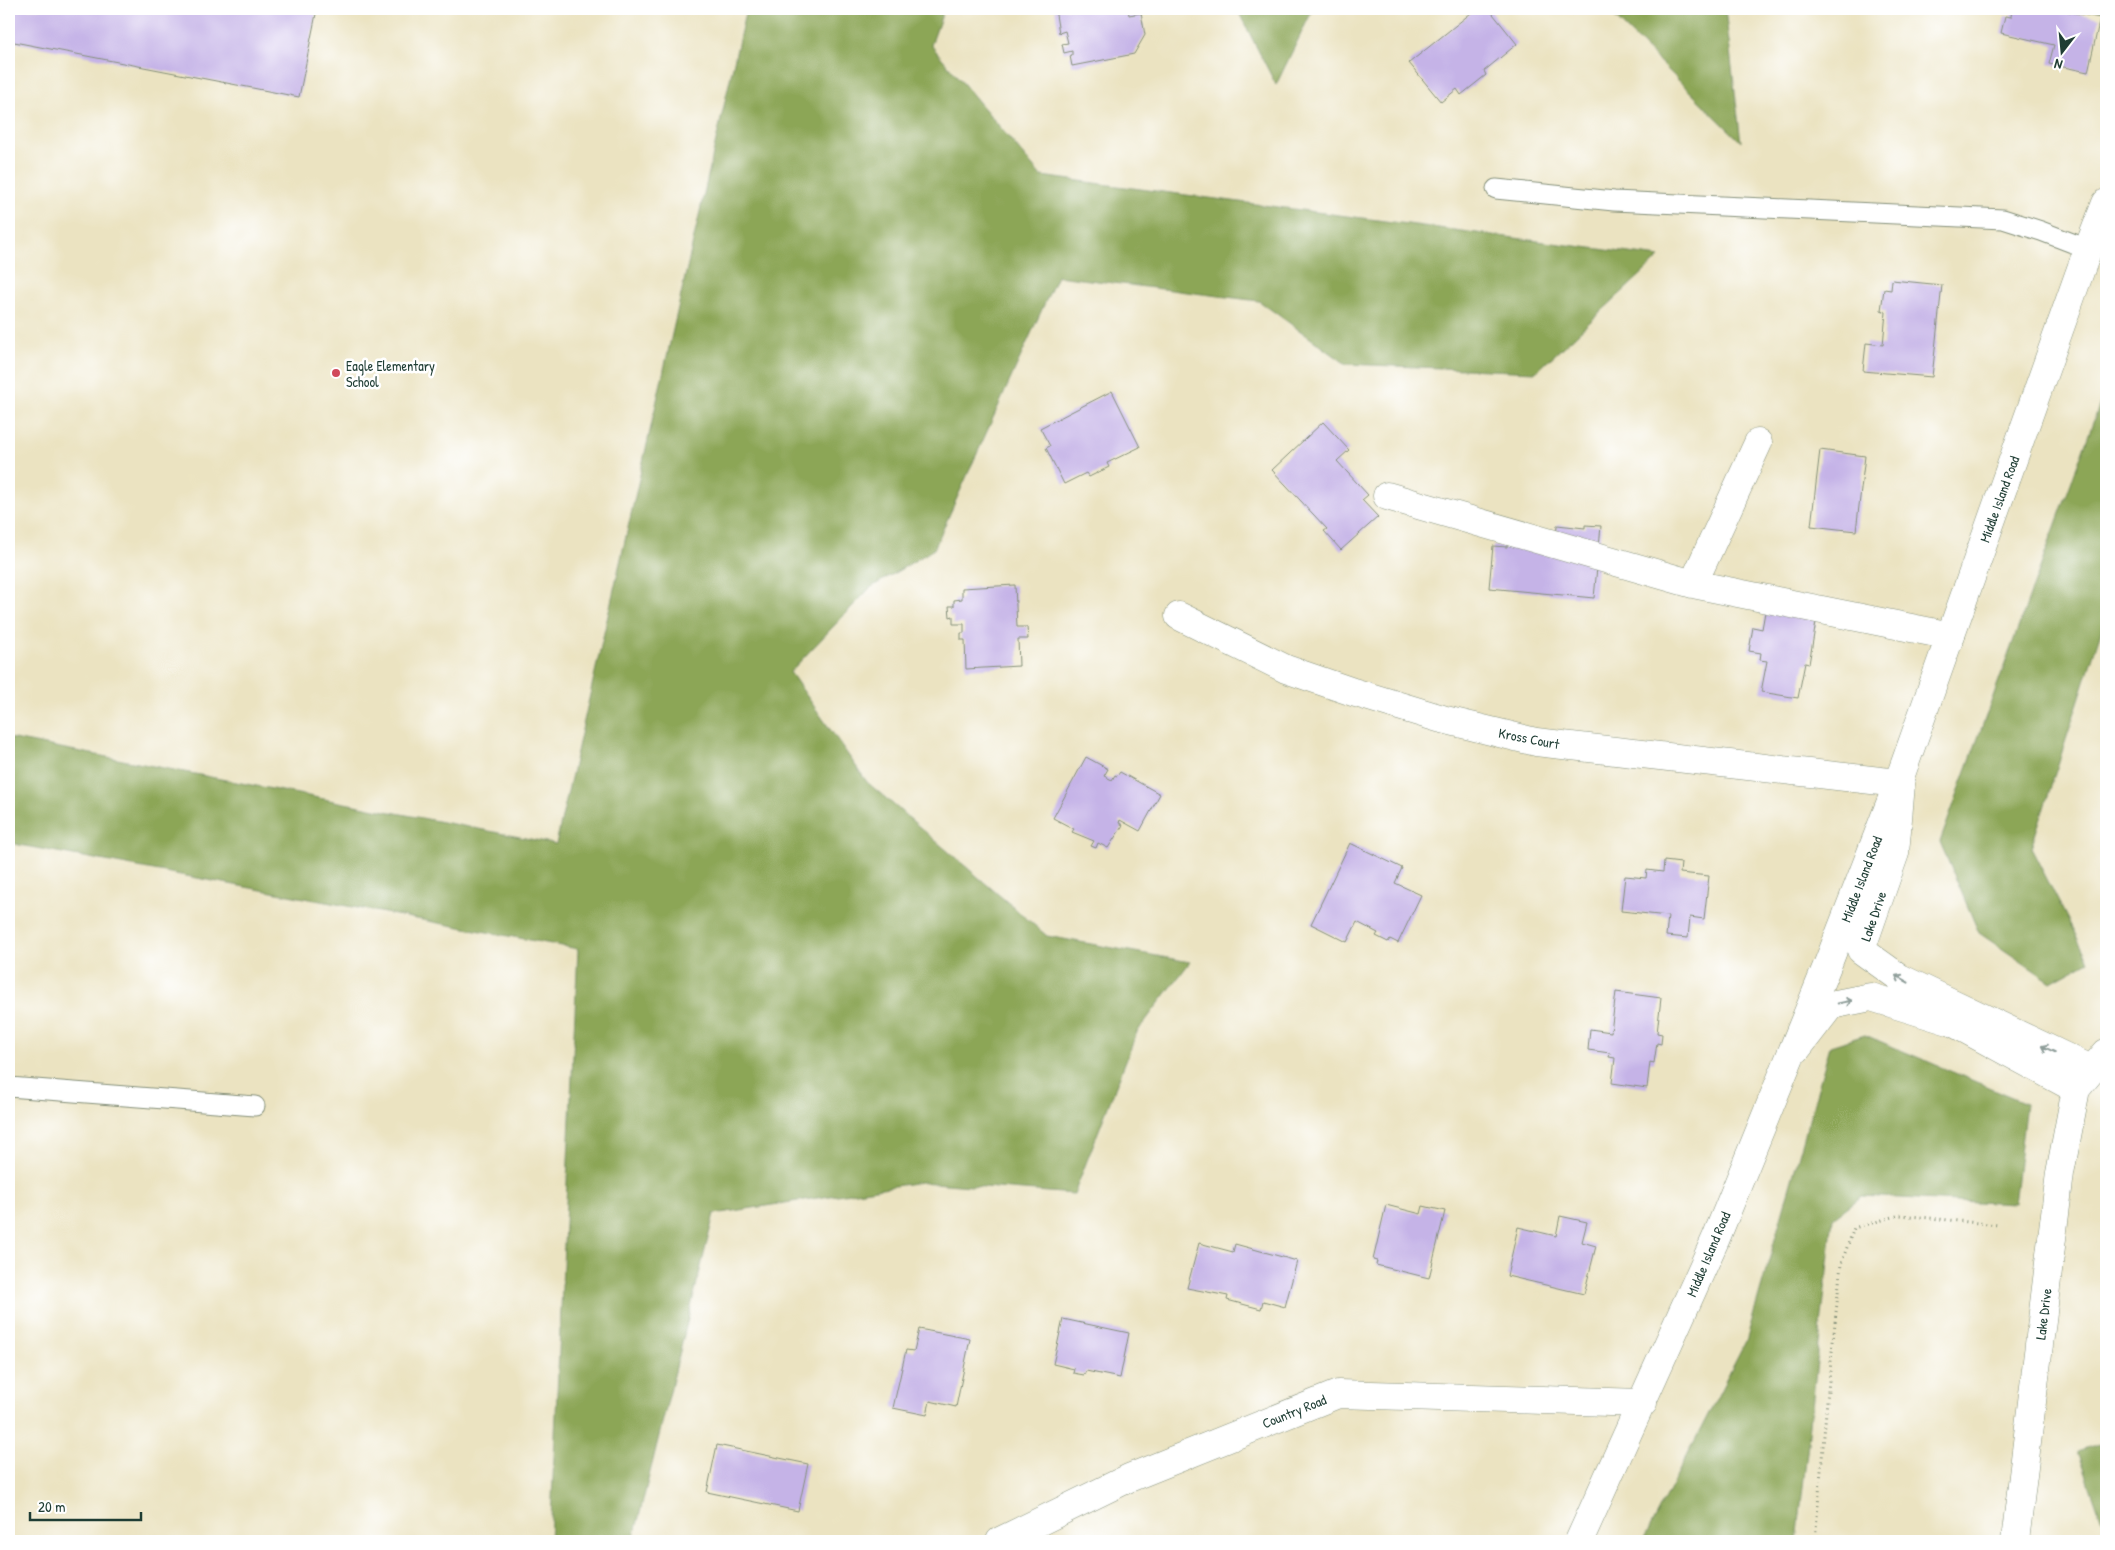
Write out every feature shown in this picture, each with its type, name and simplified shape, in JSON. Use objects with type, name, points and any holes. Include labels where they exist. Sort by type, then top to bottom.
[{"type":"street","name":"Middle Island Road","points":[[1579,1541],[1716,1238],[1789,1060],[1900,778],[2106,203]]},
{"type":"street","points":[[1693,584],[1758,443]]},
{"type":"street","points":[[1387,496],[1693,584],[1951,636]]},
{"type":"street","name":"Kross Court","points":[[1179,616],[1286,669],[1303,675],[1442,719],[1536,742],[1900,778]]},
{"type":"street","name":"Lake Drive","points":[[1900,778],[1895,852],[1861,950],[1900,978],[2092,1070],[2060,1173],[2015,1541]]},
{"type":"street","points":[[1789,1060],[1831,1005],[1871,997],[1952,1022],[2092,1070]]},
{"type":"street","name":"Country Road","points":[[1000,1541],[1129,1478],[1338,1394],[1643,1403]]},
{"type":"lane","points":[[1496,189],[1614,201],[2003,220],[2041,231],[2088,249]]},
{"type":"lane","points":[[9,1087],[256,1106]]},
{"type":"path","points":[[1815,1541],[1841,1264],[1854,1228],[1900,1215],[1998,1225]]},
{"type":"green space","points":[[746,9],[944,9],[931,45],[1041,176],[1660,257],[1536,372],[1346,364],[1259,301],[1057,276],[934,549],[870,588],[790,672],[867,782],[1047,936],[1190,962],[1137,1032],[1074,1194],[921,1182],[714,1214],[633,1541],[550,1541],[578,949],[9,843],[9,738],[556,844]]},
{"type":"green space","points":[[1237,9],[1313,9],[1276,85]]},
{"type":"green space","points":[[1606,9],[1725,9],[1741,142]]},
{"type":"green space","points":[[2106,387],[2106,616],[2031,848],[2089,961],[2051,982],[1979,933],[1940,842]]},
{"type":"green space","points":[[1865,1035],[2026,1103],[2014,1204],[1862,1196],[1833,1218],[1797,1541],[1643,1541],[1746,1341],[1830,1046]]},
{"type":"green space","points":[[2106,1442],[2106,1526],[2104,1526],[2078,1451]]},
{"type":"building","points":[[9,9],[317,9],[299,97],[9,41]]},
{"type":"building","points":[[1055,9],[1128,9],[1129,15],[1141,13],[1145,35],[1134,54],[1072,66],[1070,56],[1072,51],[1064,53],[1062,44],[1068,43],[1065,31],[1059,33]]},
{"type":"building","points":[[1476,9],[1489,9],[1517,44],[1484,71],[1486,75],[1461,95],[1457,89],[1441,102],[1409,63]]},
{"type":"building","points":[[2012,9],[2055,9],[2100,18],[2088,72],[2049,64],[2054,45],[2001,33],[2005,16],[2011,17]]},
{"type":"building","points":[[1892,280],[1942,285],[1932,377],[1863,371],[1866,343],[1883,345],[1886,312],[1881,310],[1884,289],[1891,290]]},
{"type":"building","points":[[1112,391],[1140,447],[1107,463],[1109,467],[1089,477],[1086,473],[1064,484],[1046,448],[1050,446],[1040,428]]},
{"type":"building","points":[[1323,422],[1349,450],[1337,461],[1368,495],[1362,500],[1378,517],[1341,550],[1324,531],[1327,529],[1272,470]]},
{"type":"building","points":[[1820,450],[1865,456],[1856,531],[1811,526]]},
{"type":"building","points":[[1557,525],[1585,528],[1585,525],[1601,526],[1594,598],[1489,588],[1493,546],[1507,547],[1508,538],[1556,542]]},
{"type":"building","points":[[1015,585],[1017,627],[1027,627],[1028,639],[1018,639],[1019,666],[966,669],[965,640],[961,640],[961,633],[964,633],[964,624],[953,624],[953,616],[950,617],[949,606],[954,606],[954,600],[962,599],[962,588]]},
{"type":"building","points":[[1768,595],[1819,604],[1809,664],[1805,663],[1798,698],[1761,692],[1767,661],[1760,660],[1761,653],[1749,651],[1753,627],[1762,629]]},
{"type":"building","points":[[1086,757],[1108,769],[1104,776],[1112,780],[1120,772],[1160,794],[1140,831],[1120,820],[1119,823],[1123,825],[1108,848],[1098,843],[1096,848],[1091,846],[1094,841],[1072,832],[1074,829],[1053,818]]},
{"type":"building","points":[[1350,843],[1402,868],[1395,883],[1421,895],[1398,943],[1390,939],[1388,942],[1376,936],[1378,933],[1357,922],[1347,942],[1311,924]]},
{"type":"building","points":[[1664,861],[1681,863],[1680,873],[1709,876],[1704,919],[1690,917],[1688,938],[1666,936],[1668,916],[1621,911],[1625,876],[1646,878],[1647,870],[1663,872]]},
{"type":"building","points":[[1616,992],[1661,998],[1657,1033],[1662,1034],[1661,1044],[1657,1043],[1654,1063],[1650,1062],[1647,1088],[1612,1083],[1615,1058],[1609,1057],[1610,1053],[1588,1050],[1590,1029],[1611,1032]]},
{"type":"building","points":[[1386,1205],[1421,1214],[1423,1206],[1445,1211],[1429,1278],[1376,1265],[1377,1261],[1373,1260]]},
{"type":"building","points":[[1560,1216],[1587,1222],[1582,1242],[1596,1246],[1584,1294],[1507,1276],[1518,1227],[1556,1236]]},
{"type":"building","points":[[1199,1243],[1233,1252],[1235,1244],[1297,1261],[1285,1307],[1263,1301],[1261,1309],[1227,1300],[1228,1296],[1187,1288]]},
{"type":"building","points":[[1063,1319],[1129,1333],[1120,1378],[1086,1371],[1084,1375],[1073,1373],[1074,1369],[1053,1364]]},
{"type":"building","points":[[919,1329],[970,1339],[956,1407],[930,1401],[927,1415],[893,1408],[906,1350],[914,1351]]},
{"type":"building","points":[[717,1445],[808,1464],[798,1511],[707,1492]]},
{"type":"place","name":"Eagle Elementary School","points":[[336,373]]}]
